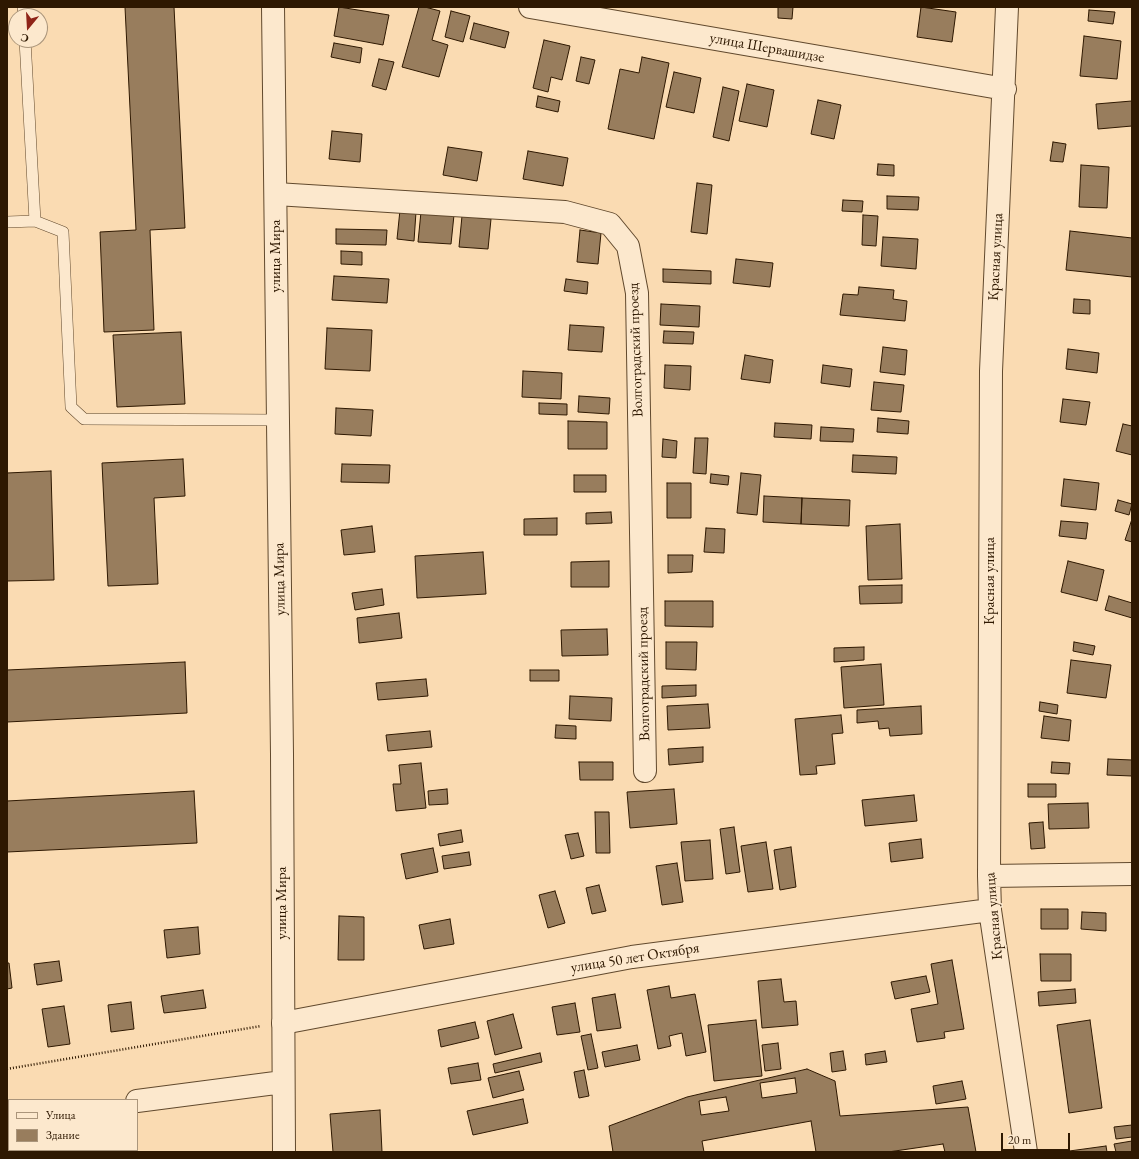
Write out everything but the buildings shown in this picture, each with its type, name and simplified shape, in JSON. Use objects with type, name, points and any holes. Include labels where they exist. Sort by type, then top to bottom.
[{"type":"street","name":"улица Мира","points":[[273,7],[282,754],[284,1152]]},
{"type":"street","name":"улица Шервашидзе","points":[[530,7],[1005,89]]},
{"type":"street","name":"Красная улица","points":[[1008,7],[990,371],[989,876],[990,910],[1026,1152]]},
{"type":"street","name":"Волгоградский проезд","points":[[276,194],[565,212],[610,224],[628,246],[637,293],[646,771]]},
{"type":"street","points":[[989,876],[1132,874]]},
{"type":"street","name":"улица 50 лет Октября","points":[[283,1023],[632,957],[990,910]]},
{"type":"street","points":[[138,1101],[283,1082]]},
{"type":"lane","points":[[25,48],[35,221]]},
{"type":"lane","points":[[7,222],[35,221],[63,232],[71,407],[84,418],[277,420]]},
{"type":"path","points":[[7,1069],[283,1023]]}]
